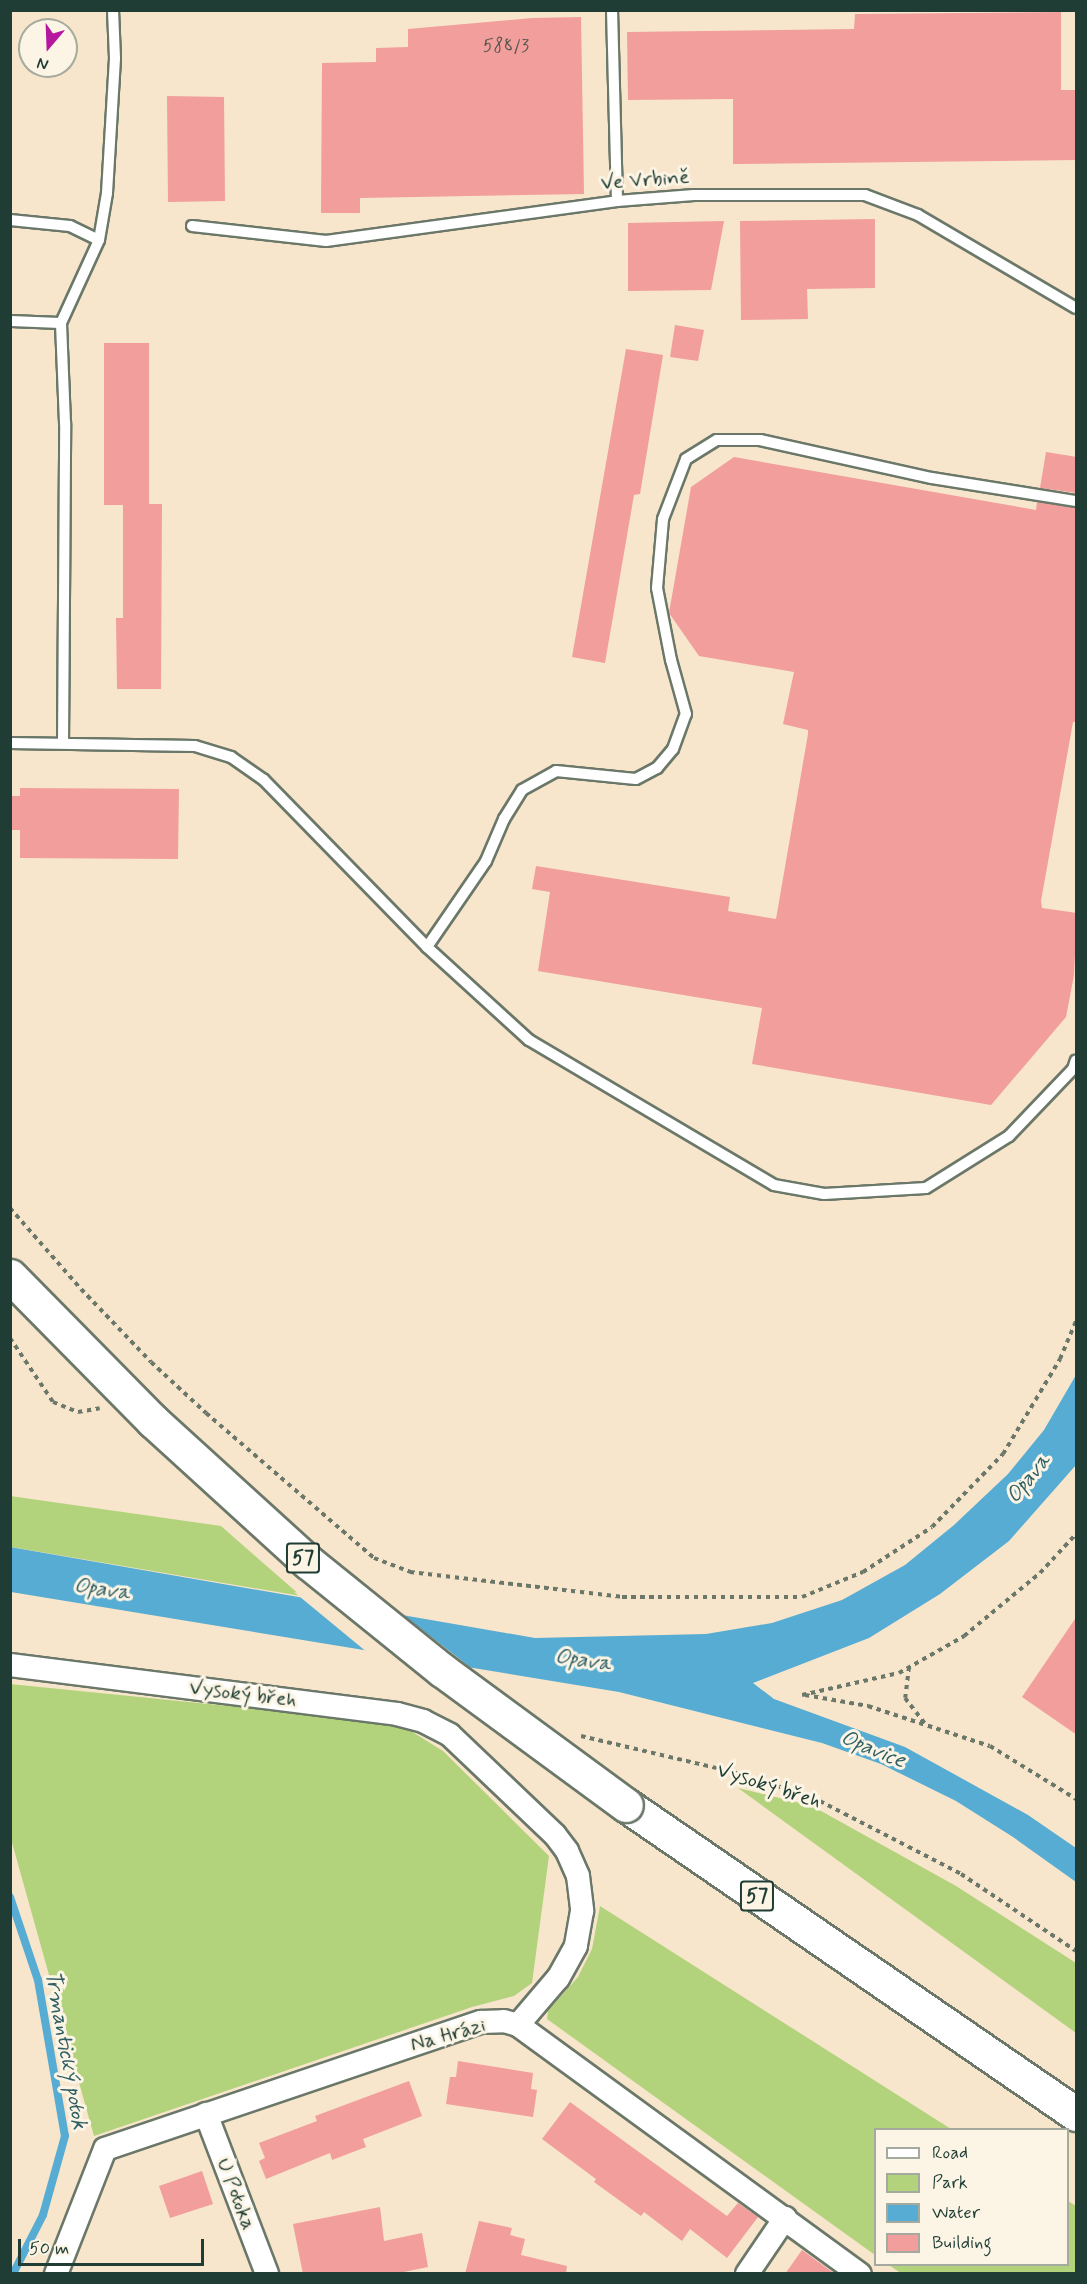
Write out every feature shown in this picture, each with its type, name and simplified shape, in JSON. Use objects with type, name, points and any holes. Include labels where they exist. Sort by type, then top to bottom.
[{"type":"main road","name":"57","points":[[10,1275],[153,1421],[300,1555],[442,1670],[626,1805],[1077,2114]]},
{"type":"street","name":"Vysoký břeh","points":[[10,1665],[397,1714],[423,1720],[450,1735],[555,1835],[567,1851],[578,1876],[582,1911],[576,1946],[562,1971],[518,2025]]},
{"type":"street","name":"Na Hrázi","points":[[56,2274],[105,2149],[481,2022],[504,2020],[518,2025],[860,2274]]},
{"type":"street","name":"U Potoka","points":[[206,2114],[267,2274]]},
{"type":"street","points":[[747,2274],[785,2218]]},
{"type":"lane","points":[[63,743],[65,423],[61,323],[99,240],[108,180],[115,58],[113,10]]},
{"type":"lane","points":[[612,10],[617,201]]},
{"type":"lane","name":"Ve Vrbině","points":[[192,226],[326,241],[617,201],[694,195],[865,195],[918,215],[1077,308]]},
{"type":"lane","points":[[10,220],[70,226],[99,240]]},
{"type":"lane","points":[[10,321],[61,323]]},
{"type":"lane","points":[[427,947],[486,861],[504,819],[522,790],[556,771],[636,779],[657,768],[673,749],[686,714],[671,660],[657,588],[663,519],[686,459],[717,440],[760,440],[932,478],[1077,501]]},
{"type":"lane","points":[[10,743],[195,746],[231,757],[264,780],[427,947],[529,1040],[774,1185],[824,1194],[926,1188],[1009,1136],[1073,1069],[1077,1060]]},
{"type":"path","points":[[10,1208],[81,1289],[151,1362],[206,1413],[374,1558],[410,1572],[622,1597],[802,1597],[863,1572],[932,1527],[1003,1454],[1060,1359],[1077,1321]]},
{"type":"path","points":[[1077,1534],[1040,1573],[963,1636],[899,1673],[802,1695],[868,1706],[990,1746],[1077,1799]]},
{"type":"path","points":[[909,1667],[905,1698],[925,1725]]},
{"type":"path","name":"Vysoký břeh","points":[[578,1736],[733,1772],[812,1797],[961,1874],[1077,1951]]},
{"type":"green space","points":[[10,1496],[221,1526],[301,1596],[11,1547]]},
{"type":"green space","points":[[10,1684],[398,1723],[443,1751],[549,1856],[532,1983],[514,1996],[472,2007],[94,2136],[11,1839]]},
{"type":"green space","points":[[738,1788],[812,1806],[956,1886],[1076,1963],[1076,2033]]},
{"type":"green space","points":[[600,1906],[949,2128],[874,2128],[874,2254],[547,2019],[548,2011],[578,1977],[592,1949]]},
{"type":"green space","points":[[1069,2202],[1076,2206],[1076,2273],[902,2274],[890,2266],[1069,2266]]},
{"type":"water","points":[[1076,1375],[1076,1465],[1009,1541],[940,1594],[869,1638],[753,1683],[774,1699],[905,1747],[1028,1815],[1076,1848],[1076,1882],[1013,1837],[956,1801],[881,1764],[822,1743],[619,1692],[11,1592],[10,1547],[535,1638],[706,1634],[772,1623],[842,1600],[905,1565],[954,1525],[1008,1474],[1044,1430]]},
{"type":"pier","points":[[294,1592],[397,1610],[475,1671],[368,1653]]},
{"type":"building","points":[[1061,12],[1061,90],[1077,90],[1077,160],[733,164],[733,99],[628,100],[627,32],[854,29],[855,14]]},
{"type":"building","points":[[581,17],[584,194],[360,198],[360,213],[321,213],[322,63],[376,62],[376,48],[408,47],[408,29],[532,18]]},
{"type":"building","points":[[167,96],[224,97],[225,201],[168,202]]},
{"type":"building","points":[[875,219],[875,288],[807,289],[808,319],[741,320],[740,221]]},
{"type":"building","points":[[724,221],[711,290],[628,291],[628,223]]},
{"type":"building","points":[[675,325],[704,330],[698,361],[670,357]]},
{"type":"building","points":[[104,343],[149,343],[149,504],[162,504],[161,689],[117,689],[116,618],[123,618],[123,505],[104,505]]},
{"type":"building","points":[[626,349],[663,355],[640,494],[634,495],[605,663],[572,657]]},
{"type":"building","points":[[1046,452],[1077,457],[1077,493],[1040,488]]},
{"type":"building","points":[[734,457],[1036,510],[1037,502],[1077,508],[1077,722],[1073,722],[1041,901],[1042,908],[1077,913],[1074,975],[1066,1017],[991,1105],[752,1064],[762,1008],[538,971],[550,892],[532,889],[536,866],[730,897],[728,911],[776,919],[808,734],[808,730],[783,724],[794,672],[699,656],[669,613],[691,487]]},
{"type":"building","points":[[20,788],[179,789],[178,859],[20,858],[20,830],[10,830],[10,796],[20,796]]},
{"type":"building","points":[[1077,1616],[1077,1735],[1022,1697]]},
{"type":"building","points":[[458,2061],[533,2073],[531,2089],[537,2090],[533,2117],[446,2104],[450,2077],[456,2077]]},
{"type":"building","points":[[409,2081],[422,2116],[363,2139],[366,2147],[332,2160],[330,2153],[266,2179],[259,2161],[265,2158],[259,2143],[317,2121],[315,2116]]},
{"type":"building","points":[[570,2102],[727,2216],[738,2203],[758,2217],[727,2258],[690,2229],[682,2241],[644,2212],[641,2216],[594,2182],[596,2179],[542,2139]]},
{"type":"building","points":[[202,2171],[213,2204],[170,2218],[159,2186]]},
{"type":"building","points":[[380,2207],[384,2241],[422,2233],[428,2267],[394,2274],[303,2274],[293,2224]]},
{"type":"building","points":[[479,2221],[512,2228],[510,2235],[525,2239],[521,2255],[567,2266],[566,2274],[465,2274]]},
{"type":"building","points":[[802,2250],[835,2274],[785,2274]]},
{"type":"waterway","name":"Trmantický potok","points":[[10,1897],[38,1980],[65,2136],[43,2215],[13,2274]]},
{"type":"water label","name":"Opava","points":[[1029,1479]]},
{"type":"water label","name":"Opava","points":[[102,1590]]},
{"type":"water label","name":"Opava","points":[[583,1661]]},
{"type":"water label","name":"Opavice","points":[[873,1750]]}]
